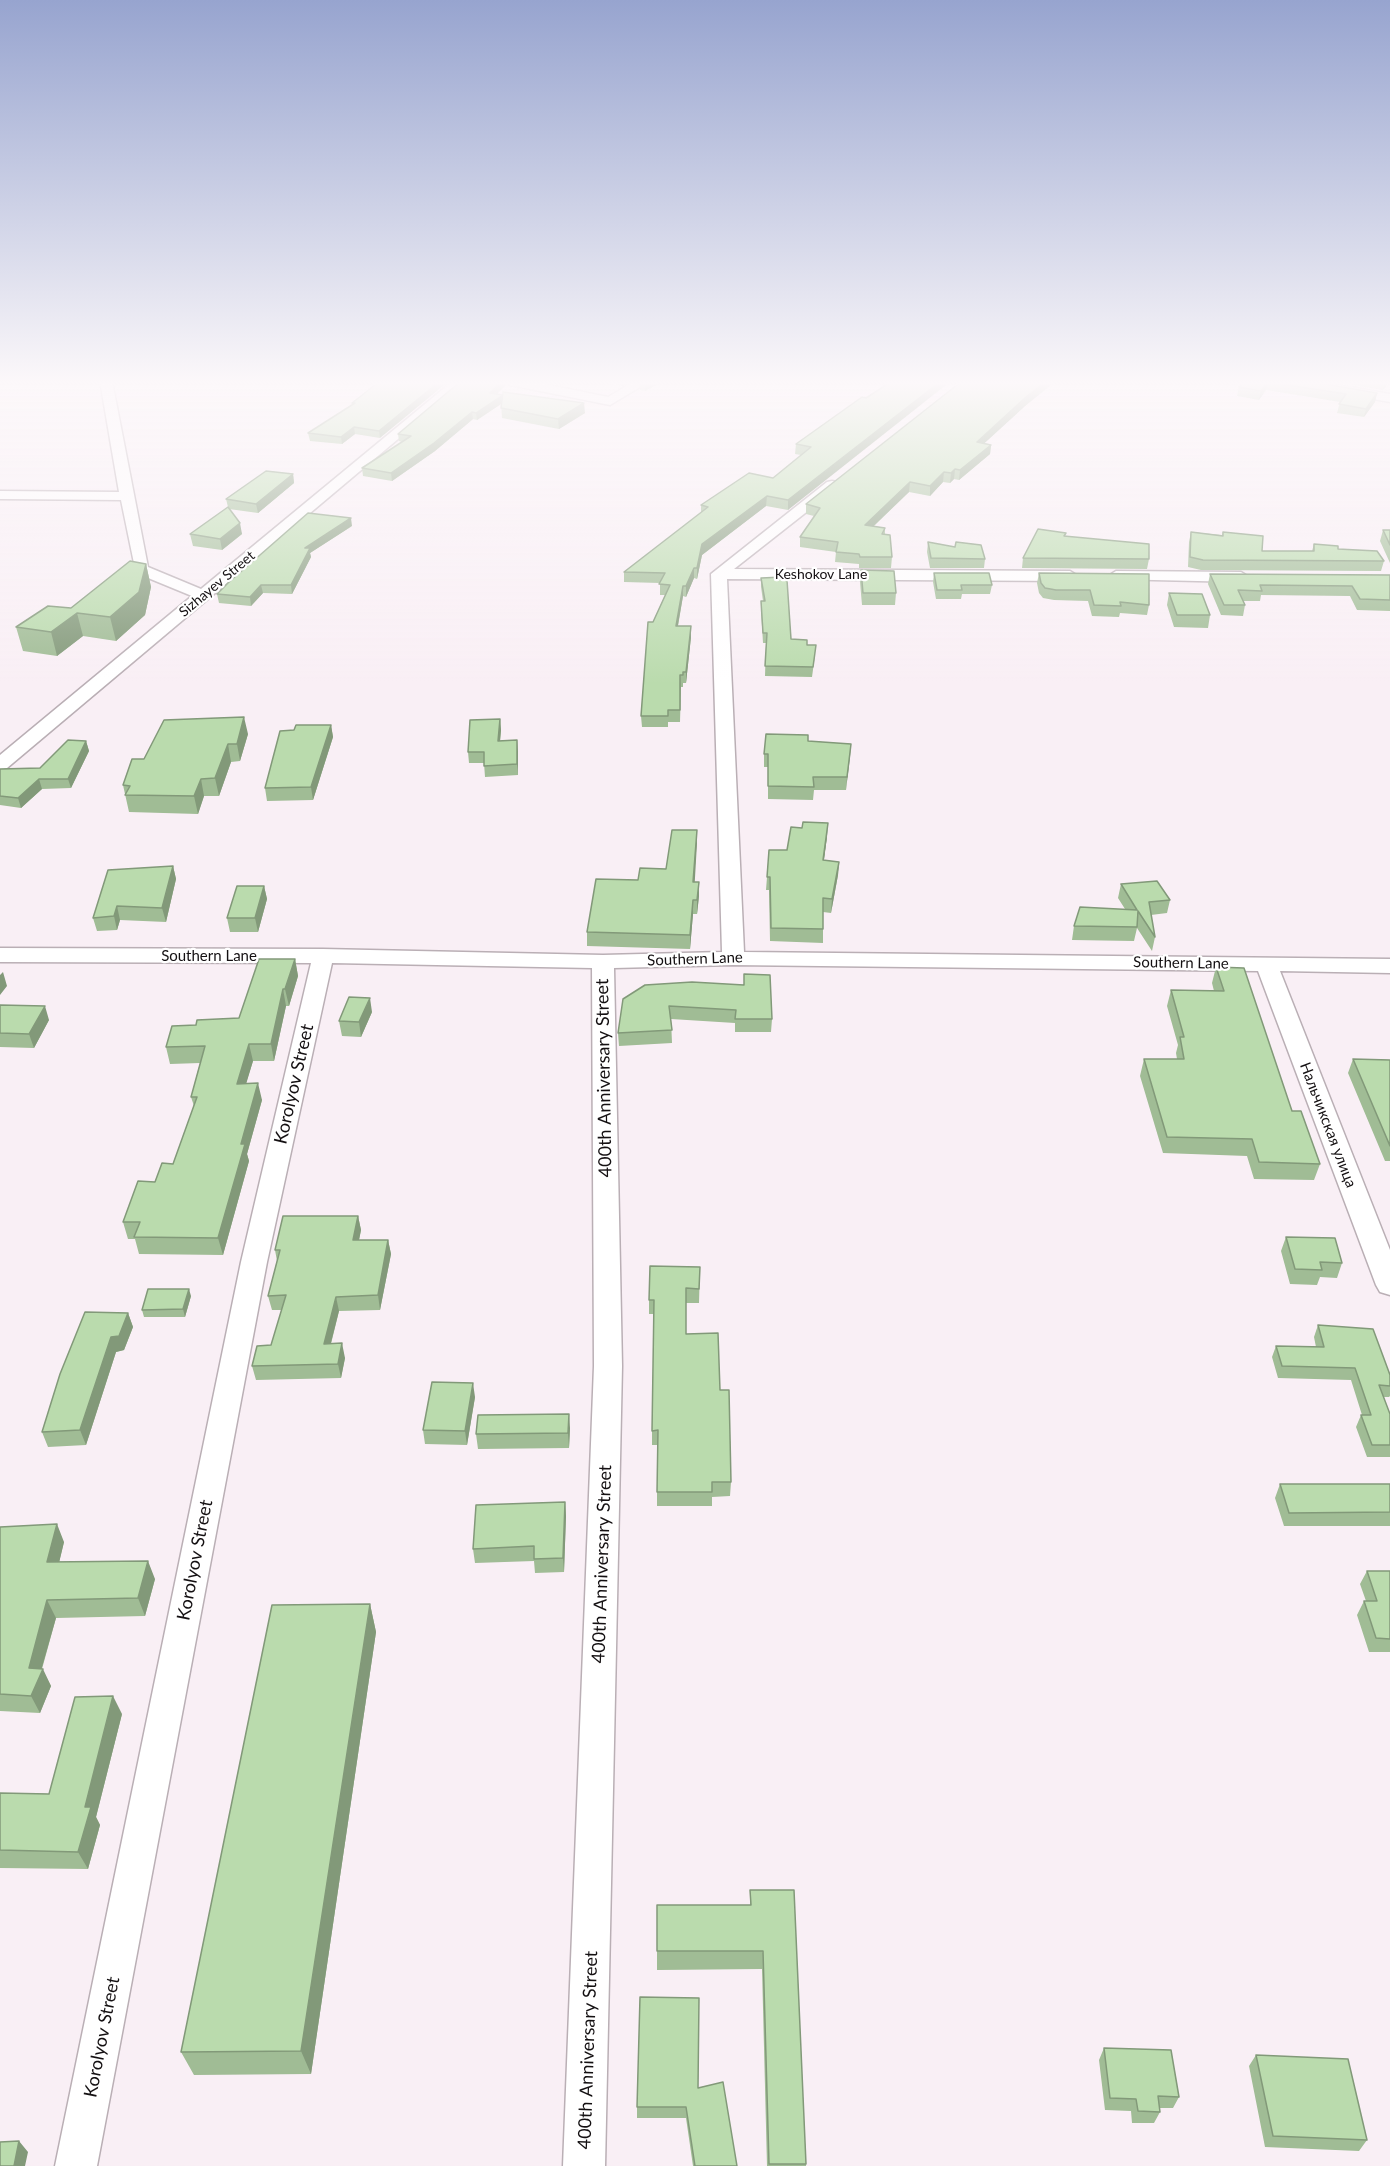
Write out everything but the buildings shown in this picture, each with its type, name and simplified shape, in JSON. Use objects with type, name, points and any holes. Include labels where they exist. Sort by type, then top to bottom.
[{"type":"street","points":[[124,482],[141,570],[203,595]]},
{"type":"street","name":"Sizhayev Street","points":[[0,764],[339,482]]},
{"type":"street","points":[[733,958],[719,574],[836,482]]},
{"type":"street","points":[[0,495],[127,496]]},
{"type":"street","name":"Keshokov Lane","points":[[719,574],[1258,577]]},
{"type":"street","name":"Southern Lane","points":[[0,955],[322,956],[603,962],[733,958],[1390,966]]},
{"type":"street","name":"Korolyov Street","points":[[76,2166],[251,1274],[322,956]]},
{"type":"street","name":"400th Anniversary Street","points":[[584,2166],[608,1366],[603,962]]},
{"type":"street","name":"Нальчикская улица","points":[[1266,964],[1390,1285]]}]
